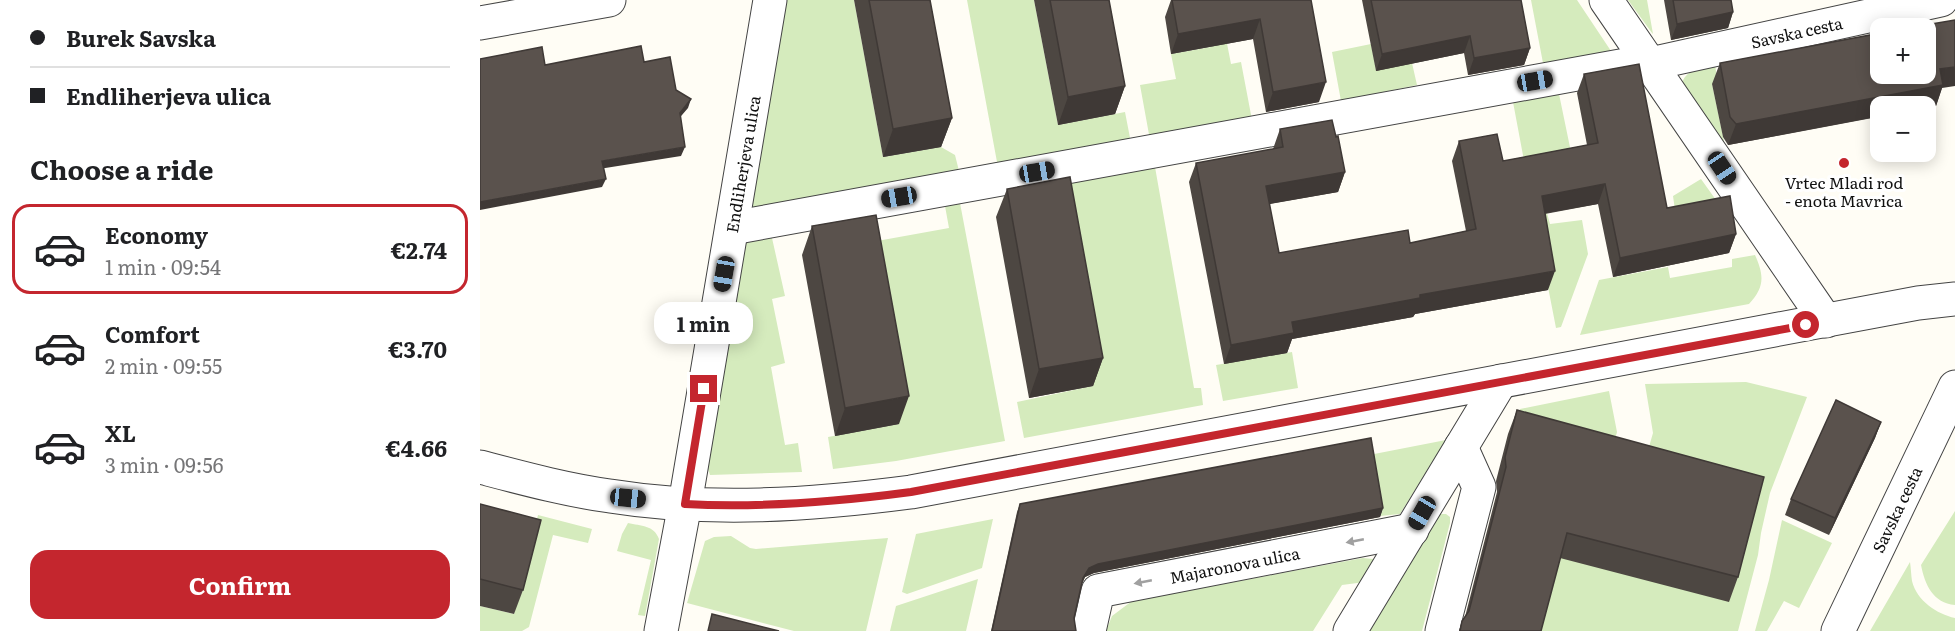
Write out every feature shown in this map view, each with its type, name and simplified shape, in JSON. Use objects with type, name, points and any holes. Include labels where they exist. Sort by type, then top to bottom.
[{"type":"street","points":[[480,23],[609,0]]},
{"type":"street","name":"Endliherjeva ulica","points":[[661,631],[685,504],[770,0]]},
{"type":"street","points":[[1606,0],[1826,321]]},
{"type":"street","name":"Savska cesta","points":[[732,228],[1649,62],[1941,0]]},
{"type":"street","points":[[480,467],[609,496],[685,504],[766,506],[828,502],[911,492],[1918,303],[1955,299]]},
{"type":"street","points":[[1350,631],[1501,381]]},
{"type":"street","name":"Savska cesta","points":[[1838,631],[1955,387]]},
{"type":"street","points":[[1442,631],[1479,487],[1461,447]]},
{"type":"street","name":"Majaronova ulica","points":[[1089,631],[1098,591],[1412,530]]},
{"type":"green space","points":[[786,0],[854,0],[883,157],[941,147],[955,155],[960,175],[748,210]]},
{"type":"green space","points":[[967,0],[1034,0],[1058,125],[1125,112],[1131,143],[974,172],[973,167],[997,162]]},
{"type":"green space","points":[[1531,0],[1577,0],[1611,51],[1543,63]]},
{"type":"green space","points":[[1628,0],[1647,0],[1653,34],[1652,33]]},
{"type":"green space","points":[[1222,18],[1231,64],[1241,62],[1252,120],[1150,140],[1140,85],[1176,79],[1171,54],[1211,47]]},
{"type":"green space","points":[[1371,44],[1376,70],[1412,63],[1417,85],[1341,101],[1332,52]]},
{"type":"green space","points":[[1715,65],[1718,83],[1712,84],[1725,146],[1682,85],[1683,80],[1690,73]]},
{"type":"green space","points":[[1559,94],[1572,157],[1525,166],[1513,102]]},
{"type":"green space","points":[[1155,167],[1194,388],[1201,388],[1203,405],[1024,438],[1017,402],[1093,386],[1057,185]]},
{"type":"green space","points":[[1701,179],[1726,214],[1676,217],[1673,196]]},
{"type":"green space","points":[[960,203],[1005,441],[896,461],[833,469],[828,437],[899,424],[866,243],[949,228],[945,206]]},
{"type":"green space","points":[[1547,213],[1550,224],[1582,220],[1588,254],[1561,327],[1556,328],[1534,215]]},
{"type":"green space","points":[[772,238],[785,296],[772,299],[785,363],[771,367],[785,445],[798,443],[802,472],[710,475],[708,469],[742,243]]},
{"type":"green space","points":[[1755,255],[1761,281],[1758,292],[1749,304],[1580,335],[1599,280],[1668,267],[1670,278],[1732,267],[1732,259]]},
{"type":"green space","points":[[1292,352],[1298,388],[1223,401],[1216,365]]},
{"type":"green space","points":[[1746,382],[1807,397],[1770,493],[1758,555],[1738,631],[1539,631],[1514,436],[1520,409],[1609,391],[1617,432],[1590,531],[1642,471],[1653,433],[1645,384]]},
{"type":"green space","points":[[1446,440],[1400,514],[1380,516],[1369,455]]},
{"type":"green space","points":[[1955,511],[1955,605],[1941,601],[1931,592],[1921,565]]},
{"type":"green space","points":[[1439,514],[1446,514],[1450,517],[1450,523],[1422,631],[1366,631]]},
{"type":"green space","points":[[538,515],[592,529],[588,543],[553,535],[529,627],[522,631],[480,631],[480,606],[514,614]]},
{"type":"green space","points":[[993,519],[982,568],[907,594],[902,592],[916,534]]},
{"type":"green space","points":[[1782,520],[1832,543],[1799,608],[1784,601],[1767,631],[1755,631],[1769,580]]},
{"type":"green space","points":[[628,523],[654,531],[659,539],[645,616],[638,615],[651,560],[617,551]]},
{"type":"green space","points":[[731,536],[750,548],[756,549],[888,538],[866,631],[794,631],[687,603],[705,541],[714,537]]},
{"type":"green space","points":[[1363,558],[1373,559],[1375,564],[1365,582],[1342,585],[1313,631],[1106,631],[1112,616],[1132,601]]},
{"type":"green space","points":[[1910,562],[1912,581],[1918,595],[1935,610],[1955,618],[1955,631],[1870,631]]},
{"type":"green space","points":[[978,579],[966,631],[890,631],[896,606]]},
{"type":"building","points":[[869,0],[930,0],[952,118],[893,129]]},
{"type":"building","points":[[1050,0],[1109,0],[1125,86],[1068,97]]},
{"type":"building","points":[[1172,0],[1311,0],[1326,82],[1273,92],[1260,19],[1178,34]]},
{"type":"building","points":[[1371,0],[1521,0],[1530,48],[1474,58],[1470,36],[1382,54]]},
{"type":"building","points":[[1673,0],[1731,0],[1733,12],[1677,24]]},
{"type":"building","points":[[1955,20],[1955,67],[1940,69],[1943,85],[1885,96],[1870,96],[1870,99],[1736,124],[1730,117],[1720,63],[1870,35],[1870,84],[1936,84],[1936,23]]},
{"type":"building","points":[[641,46],[644,62],[670,57],[676,90],[691,99],[680,113],[685,147],[602,161],[606,179],[480,202],[480,59],[542,47],[545,65]]},
{"type":"building","points":[[1639,64],[1667,208],[1730,196],[1736,234],[1620,258],[1605,184],[1542,196],[1555,271],[1420,295],[1420,298],[1292,322],[1294,333],[1231,345],[1196,163],[1283,147],[1280,129],[1332,120],[1336,137],[1338,136],[1345,172],[1266,186],[1279,253],[1408,230],[1410,243],[1476,229],[1459,141],[1497,134],[1503,161],[1598,143],[1584,74]]},
{"type":"building","points":[[1070,177],[1103,358],[1039,369],[1007,189]]},
{"type":"building","points":[[876,215],[909,396],[845,408],[812,226]]},
{"type":"building","points":[[1836,400],[1881,422],[1835,518],[1791,499]]},
{"type":"building","points":[[1517,410],[1764,477],[1738,577],[1567,533],[1541,631],[1460,631],[1462,621],[1469,611],[1506,467],[1505,457]]},
{"type":"building","points":[[1371,438],[1383,508],[1098,564],[1089,568],[1083,578],[1074,618],[1076,631],[992,631],[1020,504]]},
{"type":"building","points":[[480,504],[541,520],[523,590],[480,579]]},
{"type":"building","points":[[712,614],[779,631],[708,631]]},
{"type":"place","name":"Vrtec Mladi rod - enota Mavrica","points":[[1844,163]]},
{"type":"route","points":[[704,389],[685,504],[766,506],[828,502],[911,492],[1806,325]]}]
